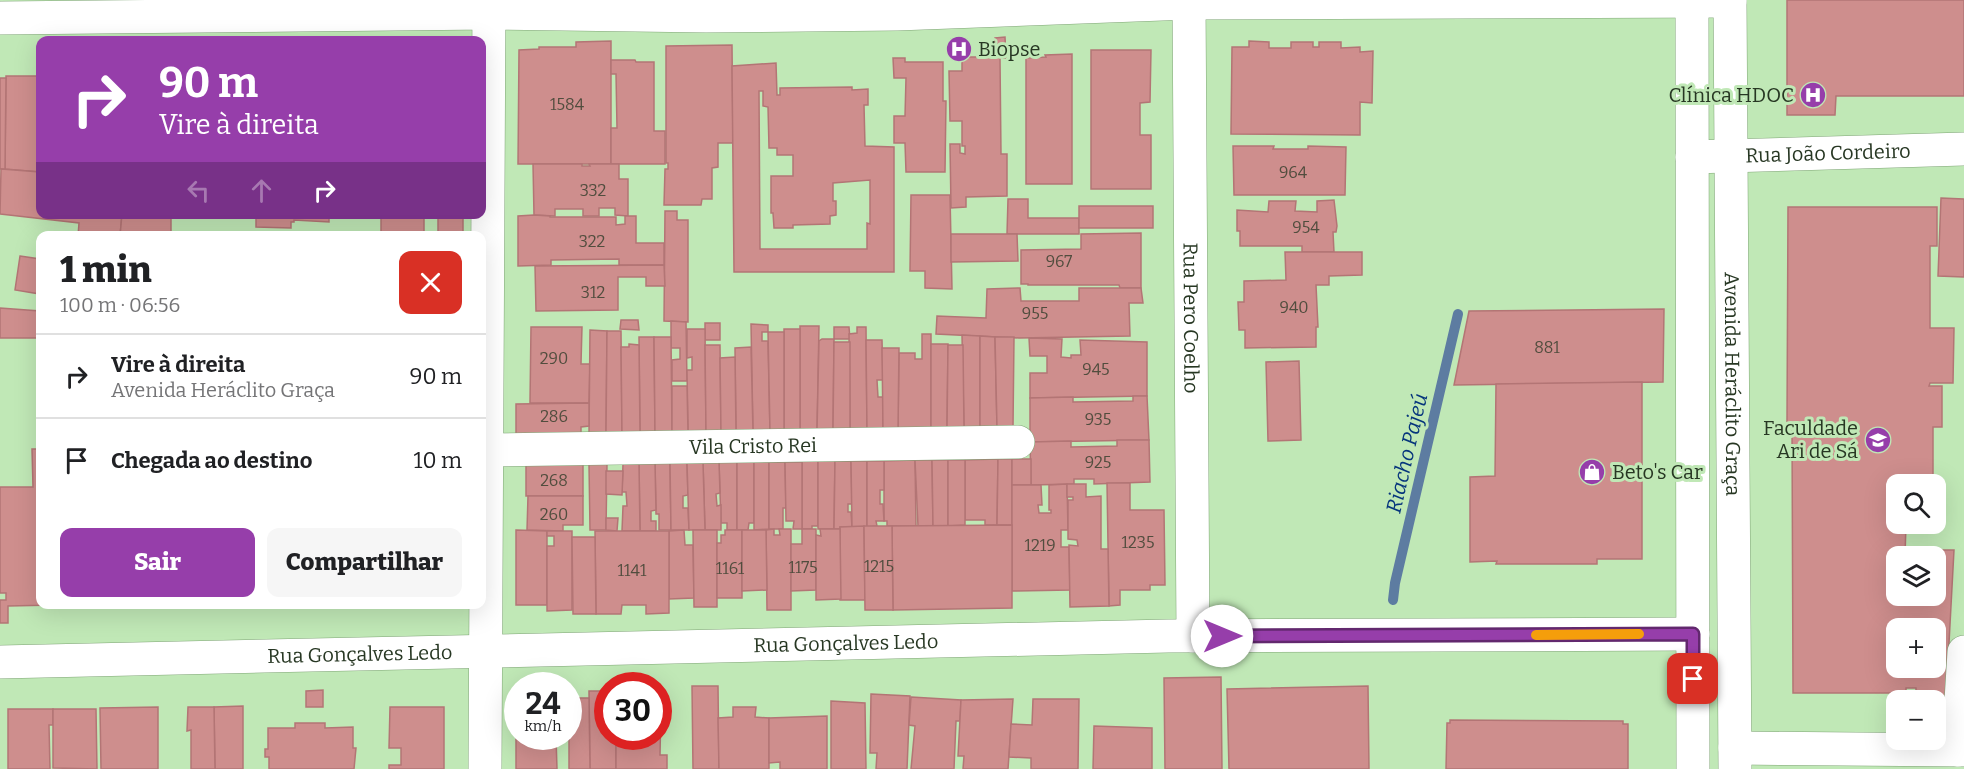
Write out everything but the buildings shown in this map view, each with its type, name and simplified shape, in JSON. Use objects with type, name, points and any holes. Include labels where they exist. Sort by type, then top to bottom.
[{"type":"street","points":[[0,18],[126,8],[489,6],[706,16],[897,14],[1189,1],[1730,1]]},
{"type":"street","name":"Rua Pero Coelho","points":[[1189,1],[1193,636]]},
{"type":"street","name":"Avenida Heráclito Graça","points":[[1692,1],[1693,769]]},
{"type":"street","name":"Avenida Heráclito Graça","points":[[1730,1],[1735,758]]},
{"type":"street","points":[[485,769],[489,6]]},
{"type":"street","name":"Rua João Cordeiro","points":[[1692,157],[1964,150]]},
{"type":"street","name":"Vila Cristo Rei","points":[[488,450],[1018,442]]},
{"type":"street","name":"Rua Gonçalves Ledo","points":[[0,662],[1193,636],[1693,634]]},
{"type":"street","points":[[1735,758],[1961,750],[1964,652]]},
{"type":"waterway","name":"Riacho Pajeú","points":[[1393,600],[1395,583],[1458,314]]},
{"type":"slow traffic","points":[[1536,635],[1639,634]]},
{"type":"place","name":"Biopse","points":[[959,49]]},
{"type":"place","name":"Clínica HDOC","points":[[1813,95]]},
{"type":"place","name":"Faculdade Ari de Sá","points":[[1878,440]]},
{"type":"place","name":"Beto's Car","points":[[1592,472]]},
{"type":"route","points":[[1222,636],[1693,634],[1693,679]]}]
